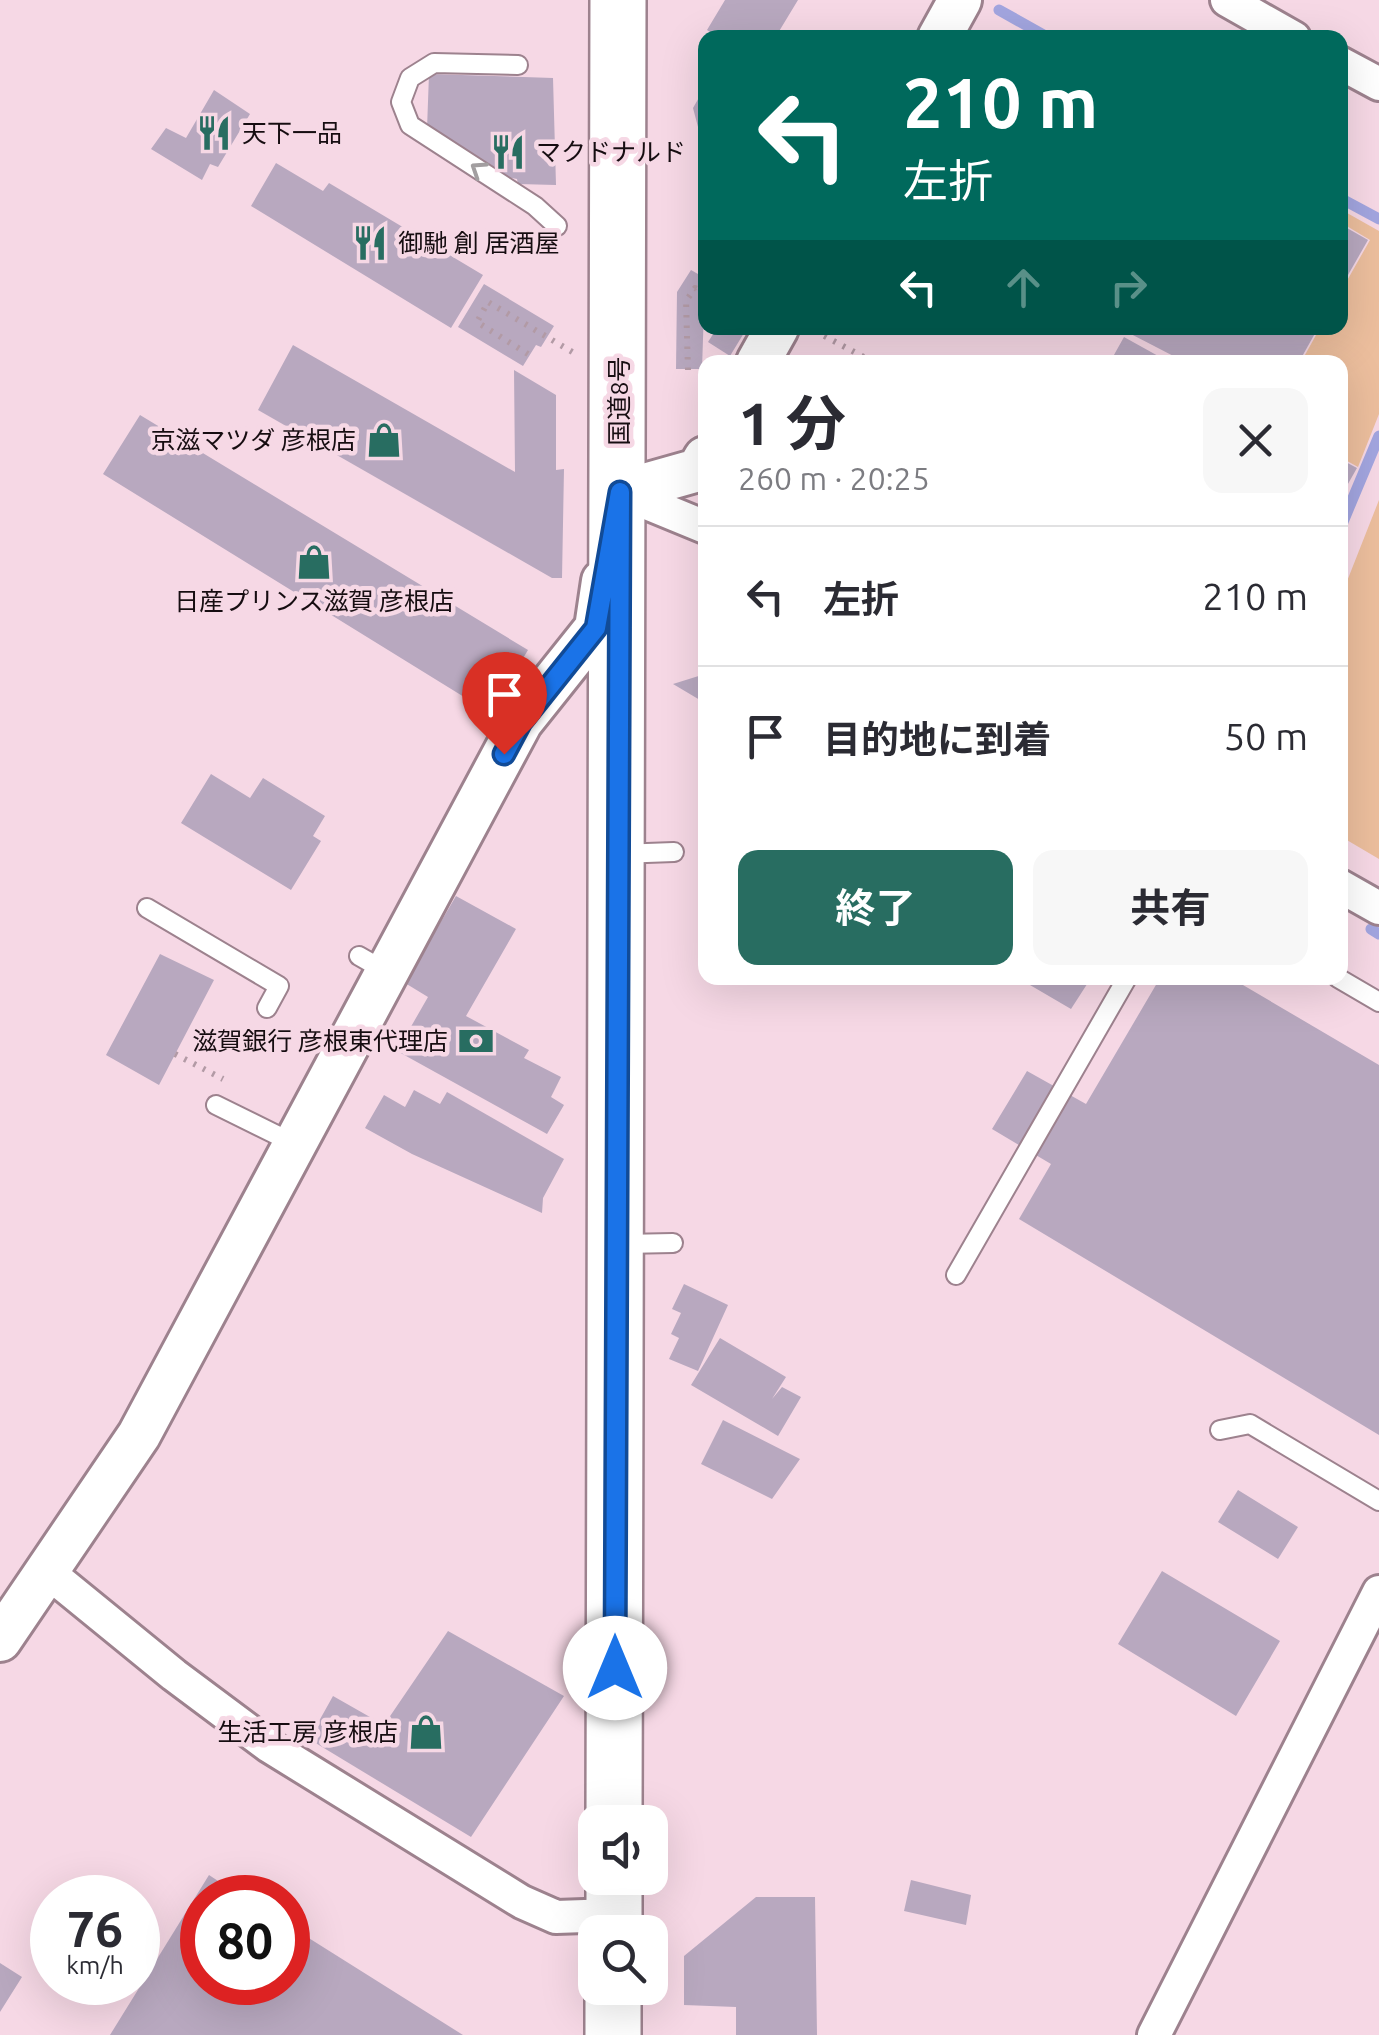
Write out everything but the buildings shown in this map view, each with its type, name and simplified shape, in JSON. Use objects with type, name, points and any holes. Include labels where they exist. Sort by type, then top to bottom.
[{"type":"highway","name":"国道8号","points":[[614,1805],[620,492],[618,0]]},
{"type":"highway","points":[[613,2005],[613,2035]]},
{"type":"street","points":[[943,30],[960,0]]},
{"type":"street","points":[[1227,0],[1280,30]]},
{"type":"street","points":[[1348,67],[1379,84]]},
{"type":"street","points":[[620,492],[698,470]]},
{"type":"street","points":[[620,492],[698,524]]},
{"type":"street","points":[[0,1640],[49,1573],[138,1435],[294,1144],[373,964],[521,722],[596,628],[620,492]]},
{"type":"street","points":[[49,1573],[167,1684],[522,1902],[556,1917],[614,1908]]},
{"type":"street","points":[[1154,2035],[1353,1651],[1379,1592]]},
{"type":"lane","points":[[518,65],[434,63],[410,78],[401,102],[410,125],[535,206],[557,226]]},
{"type":"lane","points":[[618,854],[674,852]]},
{"type":"lane","points":[[147,908],[279,986],[267,1008]]},
{"type":"lane","points":[[1348,984],[1379,1002]]},
{"type":"lane","points":[[956,1276],[1123,985]]},
{"type":"lane","points":[[216,1105],[294,1144]]},
{"type":"lane","points":[[616,1244],[672,1243]]},
{"type":"lane","points":[[1220,1430],[1250,1424],[1379,1501]]},
{"type":"path","points":[[688,370],[686,301],[695,288],[698,290]]},
{"type":"path","points":[[528,354],[477,322],[488,302],[580,356]]},
{"type":"path","points":[[823,335],[860,355]]},
{"type":"shaded area","points":[[1348,214],[1379,231],[1379,414],[1358,467],[1348,461],[1348,355],[1305,355],[1316,335],[1348,335],[1348,279],[1370,240],[1348,227]]},
{"type":"shaded area","points":[[1379,500],[1379,859],[1348,841],[1348,579]]},
{"type":"waterway","points":[[999,10],[1035,30]]},
{"type":"waterway","points":[[1348,202],[1379,219]]},
{"type":"waterway","points":[[1348,510],[1379,436]]},
{"type":"waterway","points":[[1371,929],[1379,934]]},
{"type":"place","name":"天下一品","points":[[214,133]]},
{"type":"place","name":"マクドナルド","points":[[508,152]]},
{"type":"place","name":"御馳 創 居酒屋","points":[[370,243]]},
{"type":"place","name":"京滋マツダ 彦根店","points":[[384,440]]},
{"type":"place","name":"日産プリンス滋賀 彦根店","points":[[314,562]]},
{"type":"place","name":"滋賀銀行 彦根東代理店","points":[[476,1041]]},
{"type":"place","name":"生活工房 彦根店","points":[[426,1732]]},
{"type":"route","points":[[504,754],[521,722],[596,628],[620,492],[615,1668]]}]
